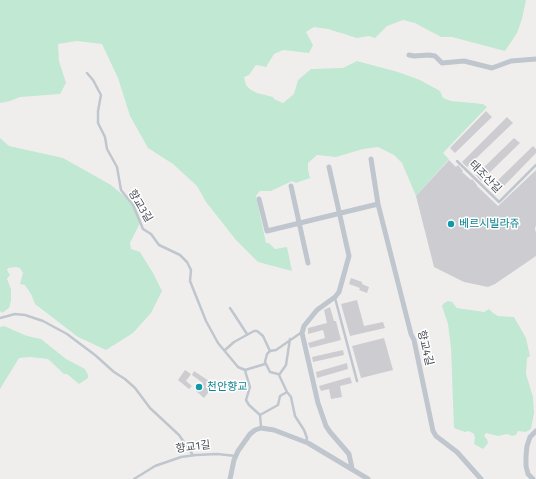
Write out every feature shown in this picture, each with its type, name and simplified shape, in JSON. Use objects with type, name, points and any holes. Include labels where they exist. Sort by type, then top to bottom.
[{"type":"street","points":[[409,55],[414,56],[429,54],[435,56],[442,63],[464,60],[492,68],[511,61],[536,59]]},
{"type":"street","name":"향교4길","points":[[371,159],[378,204],[411,334],[414,340],[433,431],[436,436],[457,452],[481,479]]},
{"type":"street","points":[[329,167],[349,256],[338,292],[317,310],[304,326],[302,332],[318,403],[327,429],[349,454],[352,468]]},
{"type":"street","points":[[291,186],[308,263]]},
{"type":"street","points":[[259,199],[267,231],[378,204]]},
{"type":"street","points":[[230,479],[236,456],[250,434],[261,428],[274,430],[306,442],[352,468],[368,479]]},
{"type":"street","points":[[534,479],[528,474],[526,456],[530,437],[536,431]]},
{"type":"lane","name":"향교3길","points":[[87,73],[101,94],[98,111],[98,123],[107,142],[107,149],[117,166],[121,190],[132,205],[143,229],[151,234],[159,245],[180,255],[187,262],[191,270],[190,280],[200,308],[215,339],[238,367],[245,370]]},
{"type":"lane","name":"태조산길","points":[[457,161],[499,202],[536,165]]},
{"type":"lane","points":[[335,296],[356,381]]},
{"type":"lane","points":[[230,308],[247,334]]},
{"type":"lane","points":[[0,318],[15,314],[25,315],[43,321],[67,334],[135,388],[150,408],[179,435],[193,455]]},
{"type":"lane","points":[[225,350],[247,334],[257,331],[265,339],[270,351]]},
{"type":"lane","points":[[279,374],[270,372],[265,364],[267,354],[270,351],[276,350],[302,332]]},
{"type":"lane","points":[[279,374],[286,364],[290,339]]},
{"type":"lane","points":[[261,428],[260,415],[247,403],[250,387],[245,370],[265,364]]},
{"type":"lane","points":[[279,374],[287,392],[291,397],[295,416],[304,430],[307,438],[306,442]]},
{"type":"lane","points":[[260,415],[278,405],[280,396],[287,392]]},
{"type":"lane","name":"향교1길","points":[[134,479],[155,466],[181,457],[216,454],[236,456]]},
{"type":"lane","points":[[358,472],[359,479]]},
{"type":"green space","points":[[0,0],[526,0],[517,33],[505,51],[452,37],[441,37],[415,23],[403,20],[387,26],[375,38],[369,36],[357,38],[328,29],[314,27],[306,32],[313,45],[309,53],[283,50],[274,54],[266,67],[256,65],[249,75],[244,77],[246,85],[251,90],[273,97],[274,99],[283,103],[294,94],[298,80],[311,69],[343,68],[357,61],[398,72],[420,80],[440,91],[443,98],[451,101],[483,104],[487,107],[443,153],[449,159],[416,196],[402,163],[394,155],[378,147],[363,149],[336,157],[317,155],[308,163],[310,178],[296,183],[292,181],[271,191],[260,191],[256,196],[266,243],[269,243],[275,249],[287,247],[292,271],[258,262],[236,240],[206,202],[197,186],[173,164],[148,148],[130,116],[118,78],[102,44],[77,41],[58,44],[59,61],[66,83],[60,94],[20,97],[0,103]]},
{"type":"green space","points":[[0,138],[9,146],[63,158],[111,185],[135,205],[141,221],[130,243],[131,249],[140,252],[162,291],[151,313],[133,333],[106,350],[78,337],[35,304],[25,285],[20,284],[23,273],[20,268],[8,268],[7,270],[10,275],[7,279],[11,289],[11,301],[9,308],[2,313],[0,311]]},
{"type":"green space","points":[[448,301],[452,302],[457,308],[484,312],[489,309],[498,316],[514,317],[526,338],[530,356],[527,358],[526,374],[533,397],[534,413],[531,429],[526,432],[518,431],[516,435],[512,436],[507,434],[498,436],[486,433],[484,436],[488,443],[483,449],[474,444],[474,434],[469,431],[465,432],[454,428],[451,348],[448,324],[442,306]]},
{"type":"green space","points":[[4,326],[27,336],[41,339],[66,359],[85,369],[88,378],[79,384],[67,374],[64,374],[48,359],[30,357],[19,358],[0,389],[0,327]]},
{"type":"building","points":[[486,111],[492,117],[455,153],[450,148]]},
{"type":"building","points":[[507,117],[513,123],[467,167],[462,162]]},
{"type":"building","points":[[514,138],[520,143],[481,181],[476,175]]},
{"type":"building","points":[[533,146],[536,149],[536,153],[501,189],[495,183]]},
{"type":"building","points":[[449,160],[456,167],[458,165],[463,171],[462,172],[471,180],[472,179],[477,186],[498,206],[536,170],[536,256],[495,284],[488,287],[464,282],[434,267],[416,196]]},
{"type":"building","points":[[351,278],[362,282],[362,284],[369,287],[367,293],[359,290],[360,288],[349,284]]},
{"type":"building","points":[[357,300],[364,326],[383,322],[385,328],[350,336],[341,304]]},
{"type":"building","points":[[330,307],[334,321],[336,321],[341,340],[310,348],[308,343],[325,338],[323,330],[308,334],[308,328],[327,323],[324,310]]},
{"type":"building","points":[[384,338],[393,370],[361,378],[352,346]]},
{"type":"building","points":[[343,350],[344,355],[313,362],[312,357]]},
{"type":"building","points":[[347,363],[348,369],[317,378],[316,372]]},
{"type":"building","points":[[185,370],[191,374],[186,381],[192,386],[189,389],[178,380]]},
{"type":"building","points":[[194,371],[209,381],[206,385],[211,389],[204,398],[196,391],[203,383],[192,375]]},
{"type":"building","points":[[350,377],[352,383],[340,386],[342,397],[331,399],[329,389],[321,391],[319,386]]},
{"type":"place","name":"베르시빌라쥬","points":[[451,224]]},
{"type":"place","name":"천안향교","points":[[199,387]]}]
